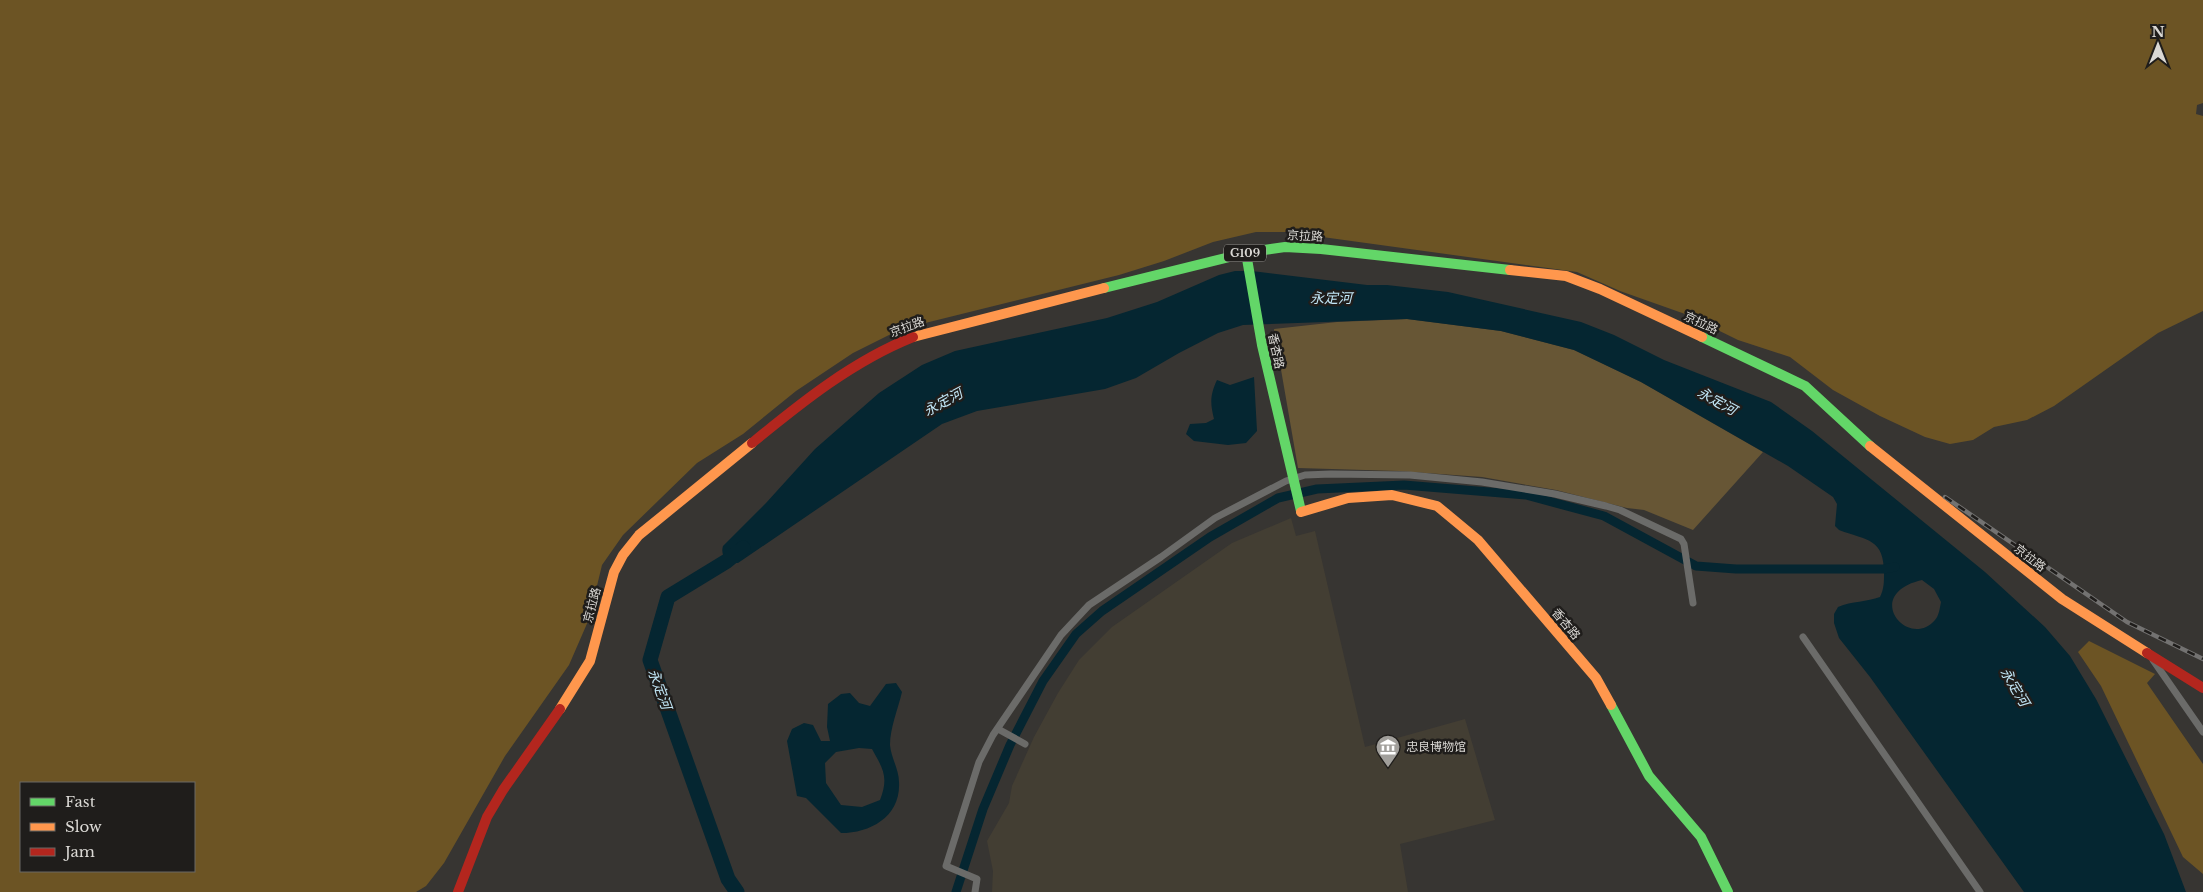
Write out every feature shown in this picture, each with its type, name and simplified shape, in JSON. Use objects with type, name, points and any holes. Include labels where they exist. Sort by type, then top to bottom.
[{"type":"main road","name":"京拉路","points":[[458,892],[487,817],[574,689],[590,661],[614,572],[623,555],[639,535],[790,412],[859,363],[883,349],[924,333],[1246,253],[1285,246],[1566,276],[1600,289],[1805,386],[1880,456],[2062,599],[2203,688]]},
{"type":"main road","name":"香杏路","points":[[1246,253],[1262,345],[1301,512],[1348,498],[1392,495],[1437,506],[1478,540],[1596,678],[1649,776],[1701,836],[1728,892]]},
{"type":"street","points":[[975,892],[977,878],[946,866],[979,762],[998,729],[1061,635],[1089,605],[1215,518],[1293,479],[1305,475],[1331,474],[1410,475],[1482,482],[1555,494],[1620,510],[1681,539],[1686,554],[1693,603]]},
{"type":"street","points":[[1803,637],[1980,892]]},
{"type":"street","points":[[2148,653],[2203,732]]},
{"type":"street","points":[[998,729],[1025,744]]},
{"type":"shaded area","points":[[0,0],[2203,0],[2203,103],[2197,105],[2196,114],[2203,116],[2203,311],[2158,333],[2054,406],[2027,420],[1994,427],[1973,440],[1950,444],[1925,437],[1880,416],[1833,390],[1790,357],[1738,340],[1685,314],[1620,291],[1577,272],[1286,232],[1256,232],[1213,242],[1164,261],[1119,275],[901,329],[853,353],[796,391],[743,434],[697,463],[623,535],[602,565],[589,619],[569,665],[505,756],[444,863],[426,886],[416,892],[0,892]]},
{"type":"shaded area","points":[[1407,319],[1501,331],[1574,350],[1641,382],[1763,452],[1693,530],[1644,510],[1627,508],[1556,490],[1482,477],[1398,471],[1298,468],[1274,329],[1337,322]]},
{"type":"shaded area","points":[[1291,518],[1296,536],[1315,531],[1365,747],[1465,719],[1495,820],[1400,844],[1408,892],[992,892],[993,871],[987,841],[1009,803],[1012,786],[1034,737],[1079,660],[1112,627],[1232,543]]},
{"type":"shaded area","points":[[2089,641],[2155,674],[2147,683],[2203,764],[2203,874],[2183,857],[2101,686],[2078,652]]},
{"type":"water","points":[[1235,271],[1252,271],[1367,285],[1387,285],[1448,292],[1581,322],[1614,335],[1664,360],[1771,402],[1812,431],[1985,572],[2045,627],[2070,656],[2096,699],[2164,834],[2186,892],[2024,892],[1870,677],[1839,638],[1834,623],[1834,614],[1838,607],[1880,597],[1884,583],[1884,574],[1881,553],[1877,547],[1866,539],[1839,530],[1835,526],[1837,504],[1833,497],[1788,466],[1641,382],[1574,350],[1501,331],[1407,319],[1243,325],[1218,333],[1136,378],[1105,389],[977,411],[942,424],[738,563],[725,559],[722,550],[723,546],[766,503],[815,449],[879,393],[922,365],[955,351],[1107,318],[1157,302],[1219,275]],"holes":[[[1922,580],[1934,589],[1941,602],[1935,620],[1924,628],[1913,629],[1903,625],[1896,617],[1892,607],[1894,597],[1904,587]]]},
{"type":"water","points":[[1254,377],[1257,431],[1246,443],[1228,445],[1194,441],[1186,434],[1190,424],[1206,423],[1214,419],[1211,399],[1217,380],[1230,385]]},
{"type":"water","points":[[896,683],[902,692],[890,739],[892,754],[899,777],[898,794],[895,804],[882,820],[873,826],[863,830],[841,833],[806,798],[797,796],[787,741],[792,729],[804,723],[813,725],[821,741],[830,741],[827,727],[828,704],[841,694],[850,693],[859,703],[870,706],[886,684]],"holes":[[[859,748],[872,749],[884,773],[883,792],[880,800],[862,807],[841,805],[826,783],[825,763],[836,752]]]},
{"type":"waterway","points":[[956,892],[983,809],[1010,745],[1043,681],[1076,634],[1102,611],[1210,537],[1278,498],[1317,489],[1404,485],[1526,495],[1604,516],[1696,566],[1736,569],[1884,569],[1895,567]]},
{"type":"waterway","name":"永定河","points":[[737,892],[728,879],[650,660],[668,597],[727,561],[743,548]]},
{"type":"railway","points":[[1945,497],[2127,622],[2203,659]]},
{"type":"traffic: fast","points":[[1104,288],[1250,252],[1285,247],[1321,249],[1510,270]]},
{"type":"traffic: fast","points":[[1246,253],[1262,345],[1301,511]]},
{"type":"traffic: fast","points":[[1702,337],[1805,386],[1870,446]]},
{"type":"traffic: fast","points":[[1611,705],[1649,776],[1701,837],[1728,892]]},
{"type":"traffic: slow","points":[[1510,270],[1566,276],[1600,289],[1702,337]]},
{"type":"traffic: slow","points":[[913,337],[1104,288]]},
{"type":"traffic: slow","points":[[560,709],[590,661],[614,572],[623,555],[639,535],[752,443]]},
{"type":"traffic: slow","points":[[1870,446],[2062,599],[2147,653]]},
{"type":"traffic: slow","points":[[1301,512],[1348,498],[1392,495],[1437,506],[1478,540],[1596,678],[1611,705]]},
{"type":"traffic: jam","points":[[752,443],[809,398],[849,370],[913,337]]},
{"type":"traffic: jam","points":[[2147,653],[2203,688]]},
{"type":"traffic: jam","points":[[458,892],[487,817],[503,790],[560,709]]},
{"type":"place","name":"忠良博物馆","points":[[1388,768]]}]
